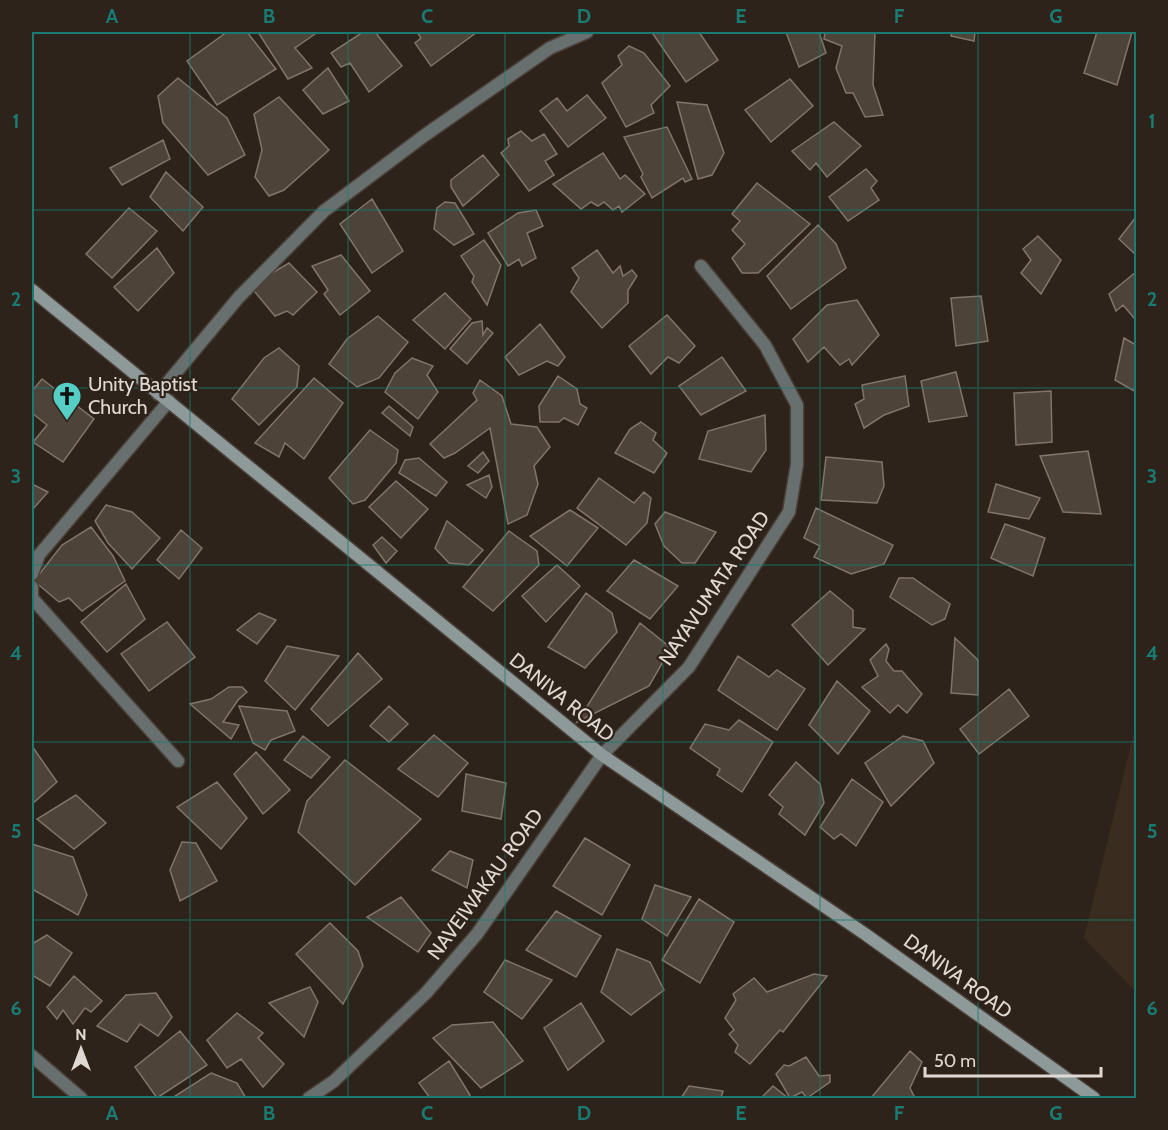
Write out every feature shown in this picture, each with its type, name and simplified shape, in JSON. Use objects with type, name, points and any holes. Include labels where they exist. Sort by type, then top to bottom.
[{"type":"main road","name":"DANIVA ROAD","points":[[32,290],[602,755],[865,934],[1094,1098]]},
{"type":"street","points":[[158,394],[239,297],[324,211],[425,135],[550,48],[587,32]]},
{"type":"street","name":"NAYAVUMATA ROAD","points":[[602,755],[689,667],[789,512],[797,464],[797,405],[765,345],[701,266]]},
{"type":"street","points":[[32,574],[39,555],[169,401]]},
{"type":"street","points":[[32,587],[32,598],[178,761]]},
{"type":"street","name":"NAVEIWAKAU ROAD","points":[[309,1098],[334,1081],[426,993],[477,934],[602,755]]},
{"type":"street","points":[[32,1056],[81,1098]]},
{"type":"shaded area","points":[[1136,724],[1136,992],[1084,938]]},
{"type":"building","points":[[227,32],[247,32],[276,69],[217,105],[187,61]]},
{"type":"building","points":[[258,32],[313,32],[315,34],[295,48],[312,68],[288,79]]},
{"type":"building","points":[[363,32],[375,32],[402,66],[369,92],[350,63],[341,67],[331,53]]},
{"type":"building","points":[[417,32],[477,32],[431,66],[415,43],[421,38]]},
{"type":"building","points":[[657,32],[699,32],[718,60],[686,82],[653,34]]},
{"type":"building","points":[[786,32],[819,32],[826,53],[799,67]]},
{"type":"building","points":[[825,32],[875,32],[873,85],[883,115],[865,117],[853,93],[846,93],[836,68],[842,46],[824,39]]},
{"type":"building","points":[[952,32],[975,32],[974,41],[951,36]]},
{"type":"building","points":[[1097,32],[1132,32],[1117,85],[1084,73]]},
{"type":"building","points":[[629,46],[644,53],[670,86],[651,105],[654,113],[626,127],[602,83],[622,65],[618,56]]},
{"type":"building","points":[[328,68],[349,101],[323,114],[303,90]]},
{"type":"building","points":[[178,78],[227,118],[245,155],[208,175],[163,123],[158,96]]},
{"type":"building","points":[[790,79],[813,106],[771,142],[745,110]]},
{"type":"building","points":[[587,95],[606,118],[568,147],[540,111],[557,98],[567,111]]},
{"type":"building","points":[[279,97],[329,150],[284,190],[269,196],[255,177],[262,150],[254,114]]},
{"type":"building","points":[[677,102],[707,105],[724,153],[712,175],[698,179]]},
{"type":"building","points":[[834,122],[861,146],[827,177],[816,163],[810,170],[792,151]]},
{"type":"building","points":[[667,127],[692,179],[685,182],[683,178],[652,198],[641,177],[643,174],[624,137]]},
{"type":"building","points":[[521,131],[532,141],[544,134],[557,154],[545,161],[554,175],[529,191],[501,153],[509,146],[508,139]]},
{"type":"building","points":[[163,140],[170,159],[122,185],[110,168]]},
{"type":"building","points":[[603,153],[620,179],[625,175],[645,194],[622,212],[619,206],[613,210],[604,202],[598,206],[591,202],[581,209],[553,184]]},
{"type":"building","points":[[483,155],[499,175],[463,206],[451,187],[451,180]]},
{"type":"building","points":[[866,169],[877,181],[871,188],[879,200],[848,221],[829,197]]},
{"type":"building","points":[[166,172],[203,207],[183,231],[150,197]]},
{"type":"building","points":[[757,183],[810,224],[758,273],[742,273],[732,258],[745,244],[732,230],[740,221],[732,214]]},
{"type":"building","points":[[372,199],[403,251],[372,273],[340,224]]},
{"type":"building","points":[[445,202],[455,203],[474,234],[454,245],[434,229],[437,208]]},
{"type":"building","points":[[129,208],[157,231],[112,278],[86,254]]},
{"type":"building","points":[[536,210],[543,226],[527,233],[536,258],[522,266],[519,259],[508,266],[488,233],[518,213]]},
{"type":"building","points":[[1136,217],[1136,255],[1119,239]]},
{"type":"building","points":[[818,225],[836,244],[846,268],[791,309],[767,276]]},
{"type":"building","points":[[1038,236],[1061,260],[1041,294],[1021,273],[1031,260],[1023,249]]},
{"type":"building","points":[[484,240],[501,265],[487,305],[472,282],[474,276],[461,256]]},
{"type":"building","points":[[157,248],[174,273],[138,311],[114,287]]},
{"type":"building","points":[[597,250],[613,273],[620,266],[623,276],[632,270],[637,276],[628,290],[628,303],[602,328],[571,292],[579,278],[572,268]]},
{"type":"building","points":[[341,255],[370,291],[340,315],[324,294],[328,290],[312,266]]},
{"type":"building","points":[[289,263],[317,292],[293,315],[287,311],[275,316],[250,286]]},
{"type":"building","points":[[1136,272],[1136,316],[1134,318],[1123,305],[1116,311],[1109,294]]},
{"type":"building","points":[[445,293],[471,319],[445,349],[413,320]]},
{"type":"building","points":[[981,296],[988,341],[956,346],[951,298]]},
{"type":"building","points":[[857,300],[879,335],[852,365],[849,359],[840,365],[824,347],[808,362],[793,339],[827,305]]},
{"type":"building","points":[[667,315],[695,346],[679,363],[668,357],[651,374],[629,346]]},
{"type":"building","points":[[378,316],[408,342],[379,378],[357,387],[329,364],[347,339]]},
{"type":"building","points":[[482,321],[483,335],[487,328],[493,333],[467,364],[450,349],[472,323]]},
{"type":"building","points":[[540,324],[565,357],[558,366],[547,361],[519,375],[505,357]]},
{"type":"building","points":[[1124,338],[1136,345],[1136,392],[1115,380]]},
{"type":"building","points":[[279,348],[299,366],[297,387],[259,425],[232,399],[264,358]]},
{"type":"building","points":[[722,357],[746,391],[701,415],[679,386]]},
{"type":"building","points":[[412,358],[433,366],[427,375],[438,392],[418,419],[385,392],[395,373]]},
{"type":"building","points":[[956,372],[967,416],[929,422],[921,381]]},
{"type":"building","points":[[558,376],[577,389],[580,404],[587,408],[578,425],[564,418],[559,422],[540,422],[539,406]]},
{"type":"building","points":[[905,376],[909,406],[884,415],[864,428],[855,404],[864,399],[862,385]]},
{"type":"building","points":[[314,378],[343,403],[304,459],[285,443],[279,457],[255,443]]},
{"type":"building","name":"Unity Baptist Church","points":[[42,379],[94,419],[63,462],[33,442],[47,425],[32,413],[32,391]]},
{"type":"building","points":[[480,380],[502,396],[511,424],[537,427],[550,447],[534,466],[538,484],[527,515],[508,524],[490,428],[455,453],[444,458],[430,444],[477,400],[473,393]]},
{"type":"building","points":[[1051,391],[1052,442],[1016,445],[1014,393]]},
{"type":"building","points":[[389,406],[413,427],[410,436],[382,413]]},
{"type":"building","points":[[765,415],[766,450],[751,472],[699,459],[708,431]]},
{"type":"building","points":[[641,422],[656,433],[653,440],[667,453],[654,473],[615,453],[630,429]]},
{"type":"building","points":[[370,430],[398,450],[396,463],[365,500],[353,504],[329,478]]},
{"type":"building","points":[[1088,451],[1101,514],[1063,512],[1040,456]]},
{"type":"building","points":[[483,452],[489,461],[478,473],[468,466]]},
{"type":"building","points":[[826,457],[882,462],[884,486],[877,503],[821,500]]},
{"type":"building","points":[[419,458],[447,482],[436,496],[399,473],[405,460]]},
{"type":"building","points":[[489,475],[492,487],[486,498],[467,485]]},
{"type":"building","points":[[599,478],[634,503],[644,492],[651,498],[647,523],[626,545],[577,508]]},
{"type":"building","points":[[396,481],[428,509],[401,538],[369,507]]},
{"type":"building","points":[[32,484],[48,492],[32,510]]},
{"type":"building","points":[[996,484],[1040,498],[1029,519],[988,512]]},
{"type":"building","points":[[106,505],[132,512],[160,538],[132,569],[108,543],[95,521]]},
{"type":"building","points":[[816,508],[893,545],[884,564],[851,574],[814,557],[820,546],[804,538]]},
{"type":"building","points":[[570,510],[598,528],[567,566],[530,536]]},
{"type":"building","points":[[665,512],[716,532],[695,563],[682,563],[664,546],[655,524]]},
{"type":"building","points":[[447,521],[483,550],[469,565],[449,563],[435,548]]},
{"type":"building","points":[[1005,524],[1045,538],[1033,576],[991,558]]},
{"type":"building","points":[[91,527],[113,556],[125,581],[82,611],[69,598],[59,602],[34,581],[62,545]]},
{"type":"building","points":[[181,530],[202,548],[179,579],[157,560]]},
{"type":"building","points":[[509,531],[537,551],[539,565],[493,611],[463,587]]},
{"type":"building","points":[[382,537],[397,551],[386,563],[373,545]]},
{"type":"building","points":[[634,560],[678,586],[650,619],[607,591]]},
{"type":"building","points":[[557,565],[580,586],[546,622],[522,596]]},
{"type":"building","points":[[899,578],[913,578],[950,604],[945,619],[932,625],[890,597]]},
{"type":"building","points":[[126,584],[145,619],[107,652],[81,622]]},
{"type":"building","points":[[830,591],[853,610],[853,627],[865,629],[828,665],[792,625]]},
{"type":"building","points":[[586,593],[612,613],[617,632],[585,668],[548,647]]},
{"type":"building","points":[[259,613],[276,620],[257,644],[237,630]]},
{"type":"building","points":[[167,622],[195,657],[149,691],[121,654]]},
{"type":"building","points":[[640,623],[671,648],[649,686],[577,722]]},
{"type":"building","points":[[955,638],[978,660],[978,695],[951,693]]},
{"type":"building","points":[[886,644],[889,649],[886,661],[894,671],[902,671],[922,694],[907,713],[898,705],[890,713],[862,687],[878,676],[870,660]]},
{"type":"building","points":[[287,646],[339,656],[295,710],[265,681]]},
{"type":"building","points":[[358,653],[382,679],[328,726],[311,709]]},
{"type":"building","points":[[738,656],[769,677],[777,670],[805,689],[777,730],[718,690]]},
{"type":"building","points":[[837,681],[870,711],[838,754],[809,725]]},
{"type":"building","points":[[229,687],[242,687],[247,692],[238,700],[223,722],[239,725],[231,739],[190,704],[211,699]]},
{"type":"building","points":[[1009,689],[1029,716],[979,754],[960,729]]},
{"type":"building","points":[[239,706],[287,711],[295,731],[271,740],[265,750],[253,743]]},
{"type":"building","points":[[389,706],[408,724],[389,742],[370,726]]},
{"type":"building","points":[[739,720],[773,742],[742,792],[717,775],[720,769],[690,748],[705,724],[729,730]]},
{"type":"building","points":[[434,735],[468,763],[438,797],[398,769]]},
{"type":"building","points":[[303,736],[330,757],[311,778],[284,760]]},
{"type":"building","points":[[903,736],[923,741],[934,763],[891,806],[865,763]]},
{"type":"building","points":[[32,746],[57,782],[32,804]]},
{"type":"building","points":[[256,752],[290,790],[263,814],[234,774]]},
{"type":"building","points":[[345,760],[421,819],[355,885],[298,832],[307,801]]},
{"type":"building","points":[[796,762],[820,784],[824,803],[805,835],[779,814],[783,807],[769,795]]},
{"type":"building","points":[[466,774],[506,783],[501,819],[462,811]]},
{"type":"building","points":[[852,779],[883,802],[856,846],[841,834],[834,839],[820,827]]},
{"type":"building","points":[[217,782],[247,818],[221,849],[177,807]]},
{"type":"building","points":[[76,795],[106,823],[74,849],[37,819]]},
{"type":"building","points":[[585,838],[630,865],[602,915],[553,886]]},
{"type":"building","points":[[182,842],[196,843],[217,881],[180,901],[170,870]]},
{"type":"building","points":[[32,844],[73,857],[87,895],[78,915],[32,889]]},
{"type":"building","points":[[450,851],[473,860],[467,888],[432,870]]},
{"type":"building","points":[[655,885],[691,897],[667,936],[642,919]]},
{"type":"building","points":[[401,897],[431,933],[418,952],[367,917]]},
{"type":"building","points":[[699,899],[734,922],[700,983],[662,960]]},
{"type":"building","points":[[556,911],[601,936],[576,977],[526,950]]},
{"type":"building","points":[[330,923],[358,951],[363,966],[343,1004],[296,954]]},
{"type":"building","points":[[47,935],[72,953],[50,986],[32,975],[32,944]]},
{"type":"building","points":[[617,949],[650,962],[664,990],[631,1015],[601,992]]},
{"type":"building","points":[[505,960],[552,980],[522,1019],[484,992]]},
{"type":"building","points":[[814,974],[827,976],[783,1032],[780,1030],[750,1064],[735,1052],[738,1045],[729,1034],[734,1030],[725,1018],[736,1000],[733,994],[754,978],[767,992]]},
{"type":"building","points":[[74,976],[102,1001],[91,1012],[85,1008],[73,1024],[63,1010],[57,1019],[47,1007]]},
{"type":"building","points":[[310,987],[318,1002],[304,1037],[269,1003]]},
{"type":"building","points":[[156,993],[172,1017],[158,1036],[140,1024],[127,1042],[97,1026],[126,995]]},
{"type":"building","points":[[581,1003],[604,1041],[568,1070],[544,1028]]},
{"type":"building","points":[[237,1013],[263,1033],[258,1038],[284,1064],[263,1087],[241,1059],[227,1068],[207,1040]]},
{"type":"building","points":[[493,1022],[523,1061],[481,1088],[433,1038],[452,1025]]},
{"type":"building","points":[[180,1031],[207,1065],[157,1098],[135,1067]]},
{"type":"building","points":[[910,1051],[922,1062],[910,1088],[915,1098],[871,1098]]},
{"type":"building","points":[[806,1057],[819,1076],[830,1075],[830,1082],[807,1098],[802,1092],[790,1098],[776,1074],[784,1065],[789,1066]]},
{"type":"building","points":[[449,1061],[470,1095],[468,1098],[430,1098],[419,1083]]},
{"type":"building","points":[[211,1073],[237,1083],[246,1098],[172,1098]]},
{"type":"building","points":[[689,1086],[723,1091],[721,1098],[681,1098]]},
{"type":"building","points":[[773,1086],[788,1098],[761,1098]]},
{"type":"place","name":"Unity Baptist Church","points":[[67,422]]}]
